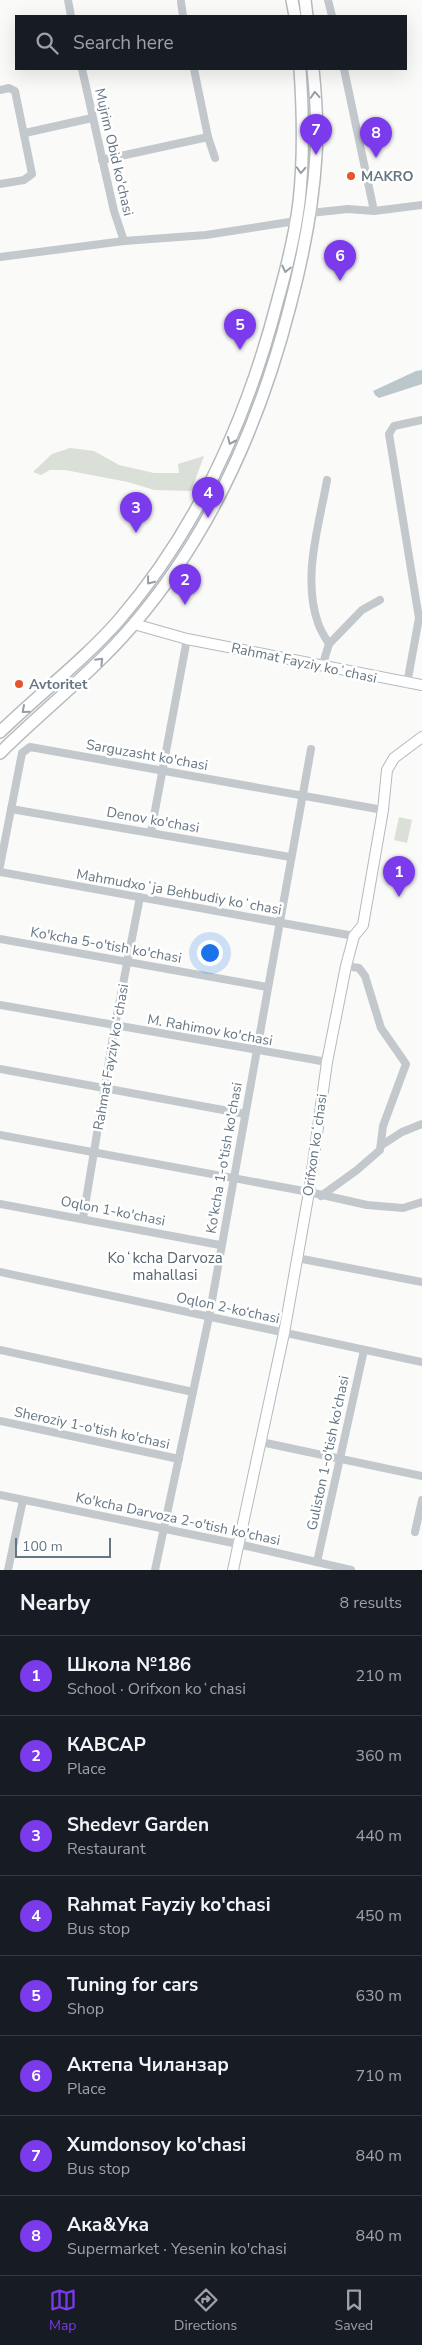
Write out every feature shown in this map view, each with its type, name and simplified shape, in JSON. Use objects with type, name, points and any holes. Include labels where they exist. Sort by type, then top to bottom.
[{"type":"main road","points":[[293,9],[300,14],[306,8]]},
{"type":"main road","points":[[0,732],[72,668],[119,619],[172,551],[205,494],[239,422],[263,353],[284,276],[296,222],[301,176],[303,124],[300,70]]},
{"type":"main road","points":[[0,753],[86,676],[134,624],[176,571],[218,501],[256,415],[276,356],[298,276],[310,213],[316,155],[317,124],[313,70]]},
{"type":"main road","points":[[303,124],[310,120],[317,124]]},
{"type":"main road","points":[[263,353],[269,358],[276,356]]},
{"type":"main road","points":[[205,494],[214,493],[218,501]]},
{"type":"street","points":[[68,0],[71,15]]},
{"type":"street","points":[[328,0],[332,15]]},
{"type":"street","points":[[181,2],[183,15]]},
{"type":"street","name":"Mujrim Obid ko'chasi","points":[[82,70],[114,211],[124,241]]},
{"type":"street","points":[[194,70],[208,137],[215,158]]},
{"type":"street","points":[[344,70],[374,212]]},
{"type":"street","points":[[0,90],[9,88],[15,91],[32,174],[24,180],[0,184]]},
{"type":"street","points":[[25,133],[92,118]]},
{"type":"street","points":[[102,160],[208,137]]},
{"type":"street","points":[[310,213],[348,209],[374,212],[422,205]]},
{"type":"street","points":[[0,257],[124,241],[188,237],[296,222]]},
{"type":"street","points":[[407,684],[421,619],[389,434],[398,424],[422,420]]},
{"type":"street","points":[[327,480],[311,576],[318,624],[329,644]]},
{"type":"street","points":[[322,667],[329,644],[362,610],[380,600]]},
{"type":"street","name":"Rahmat Fayziy koʻchasi","points":[[134,624],[187,639],[407,684],[422,685]]},
{"type":"street","points":[[151,832],[187,639]]},
{"type":"street","name":"Orifxon koʻchasi","points":[[233,1570],[284,1333],[309,1192],[327,1062],[346,966],[354,936],[363,925],[383,810],[388,766],[394,758],[422,737]]},
{"type":"street","name":"Sarguzasht ko'chasi","points":[[0,866],[22,753],[30,747],[383,810]]},
{"type":"street","name":"Ko'kcha 1-o'tish ko'chasi","points":[[155,1570],[209,1317],[220,1244],[234,1178],[278,922],[311,749]]},
{"type":"street","name":"Denov ko'chasi","points":[[12,809],[290,857]]},
{"type":"street","name":"Mahmudxoʻja Behbudiy koʻchasi","points":[[0,872],[354,936]]},
{"type":"street","name":"Rahmat Fayziy koʻchasi","points":[[83,1218],[115,1026],[140,897]]},
{"type":"street","name":"Ko'kcha 5-o'tish ko'chasi","points":[[0,939],[267,987]]},
{"type":"street","points":[[321,1196],[357,1170],[380,1150],[383,1126],[406,1064],[381,1028],[365,976],[359,968],[346,966]]},
{"type":"street","name":"M. Rahimov ko'chasi","points":[[0,1004],[115,1026],[327,1062]]},
{"type":"street","points":[[0,1069],[245,1114]]},
{"type":"street","points":[[382,1145],[402,1132],[422,1124]]},
{"type":"street","points":[[0,1135],[309,1192],[367,1205],[402,1208],[422,1202]]},
{"type":"street","name":"Oqlon 1-ko'chasi","points":[[0,1204],[220,1244]]},
{"type":"street","points":[[297,1258],[422,1282]]},
{"type":"street","name":"Oqlon 2-ko‘chasi","points":[[0,1274],[422,1362]]},
{"type":"street","points":[[0,1350],[192,1392]]},
{"type":"street","name":"Guliston 1-o'tish ko'chasi","points":[[317,1562],[364,1350]]},
{"type":"street","name":"Sheroziy 1-o'tish ko'chasi","points":[[0,1421],[179,1459]]},
{"type":"street","points":[[261,1442],[422,1476]]},
{"type":"street","name":"Ko'kcha Darvoza 2-o'tish ko'chasi","points":[[0,1495],[238,1544],[351,1570]]},
{"type":"street","points":[[8,1570],[23,1500]]},
{"type":"street","points":[[415,1532],[422,1500]]},
{"type":"shaded area","points":[[422,370],[422,384],[379,398],[373,391],[416,371]]},
{"type":"shaded area","points":[[70,448],[94,451],[119,465],[154,473],[179,473],[178,464],[204,456],[191,491],[154,490],[128,482],[65,470],[50,470],[41,475],[33,472],[52,454]]},
{"type":"shaded area","points":[[399,817],[412,820],[407,843],[394,840]]},
{"type":"place","name":"Xumdonsoy ko'chasi","points":[[316,155]]},
{"type":"place","name":"Ака&Ука","points":[[376,158]]},
{"type":"place","name":"MAKRO","points":[[351,176]]},
{"type":"place","name":"Актепа Чиланзар","points":[[340,281]]},
{"type":"place","name":"Tuning for cars","points":[[240,350]]},
{"type":"place","name":"Rahmat Fayziy ko'chasi","points":[[208,518]]},
{"type":"place","name":"Shedevr Garden","points":[[136,533]]},
{"type":"place","name":"КАВСАР","points":[[185,605]]},
{"type":"place","name":"Avtoritet","points":[[19,684]]},
{"type":"place","name":"Школа №186","points":[[399,897]]},
{"type":"district","name":"Koʻkcha Darvoza mahallasi","points":[[165,1266]]}]
